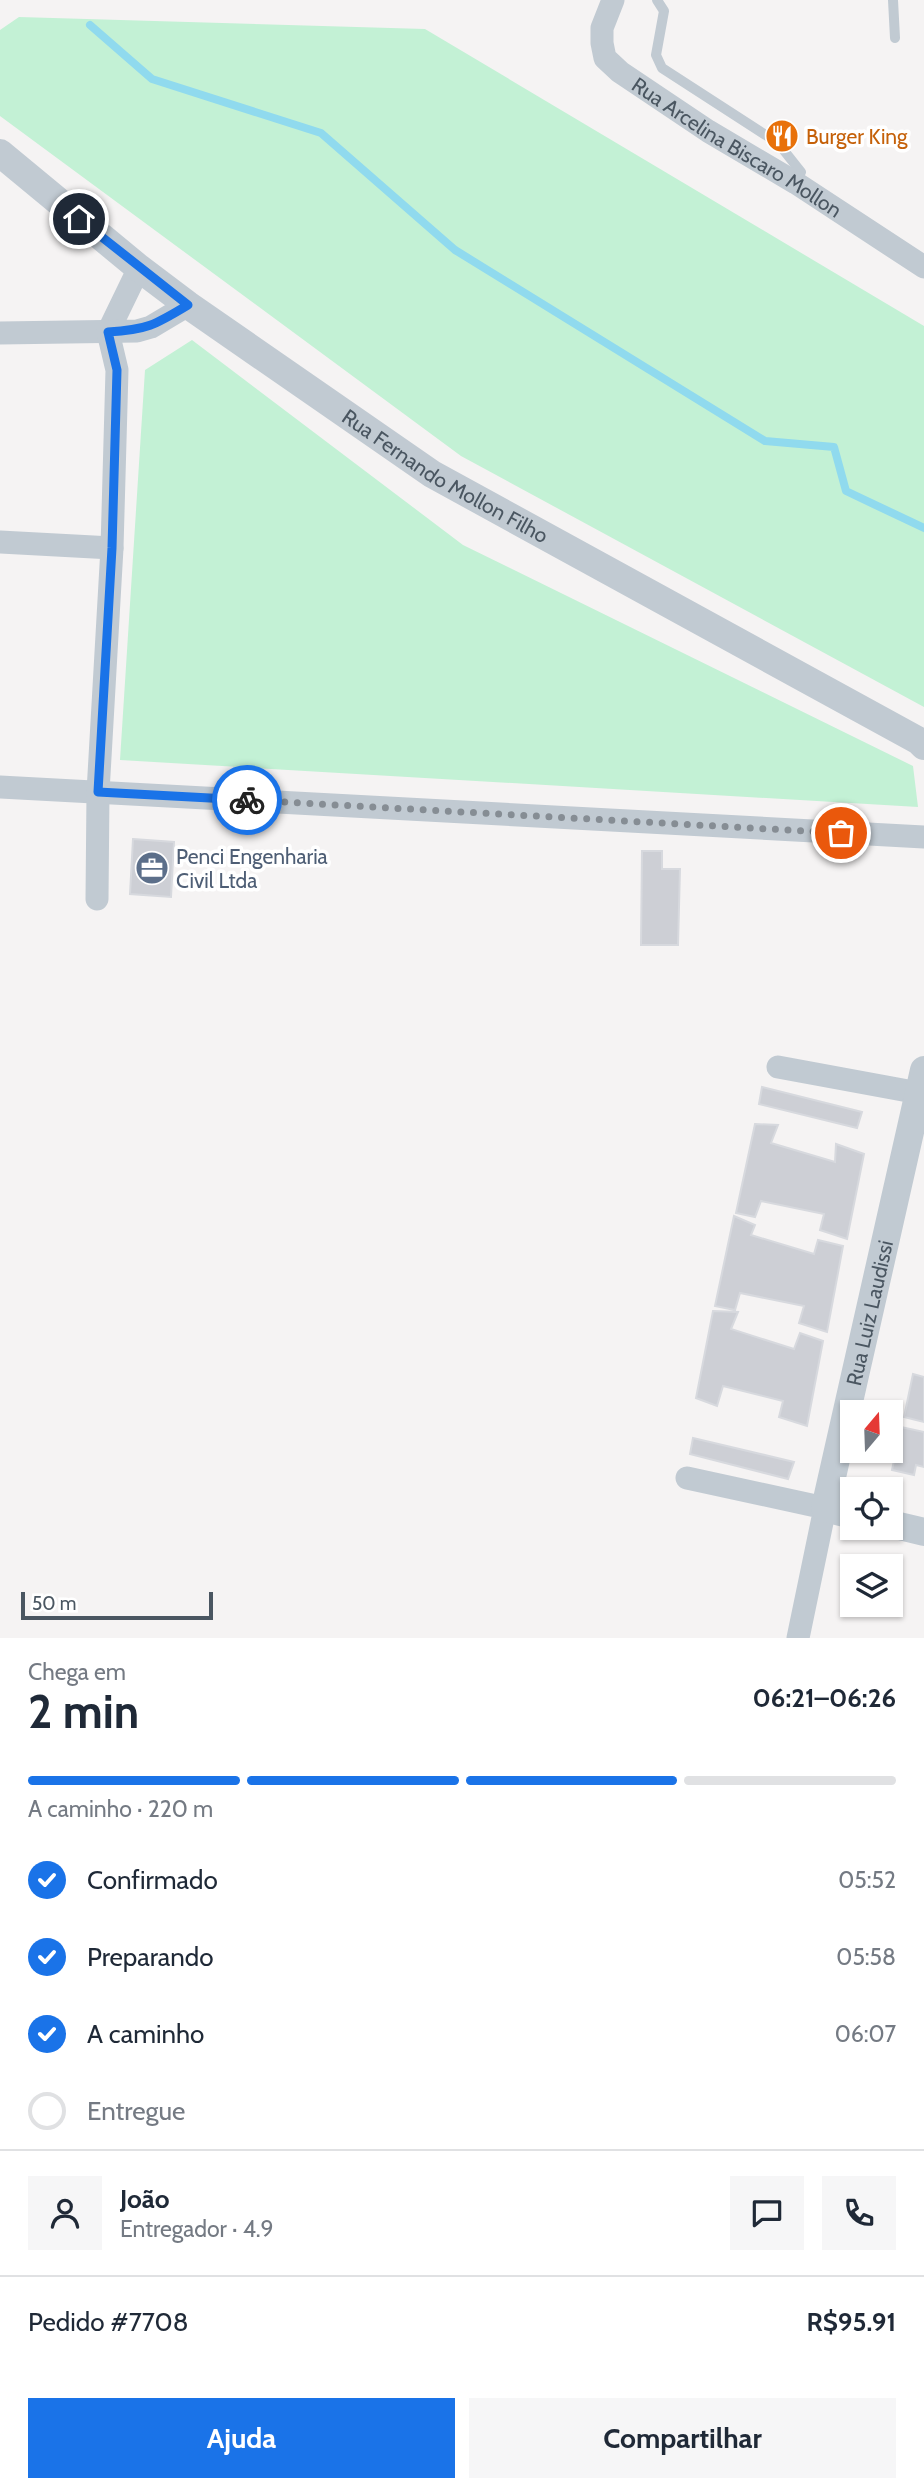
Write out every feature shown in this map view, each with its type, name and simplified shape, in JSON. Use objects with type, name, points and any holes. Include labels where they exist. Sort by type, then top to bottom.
[{"type":"street","name":"Rua Arcelina Biscaro Mollon","points":[[613,0],[602,28],[605,58],[620,72],[708,131],[796,183],[924,267]]},
{"type":"street","name":"Rua Fernando Mollon Filho","points":[[0,153],[188,305],[432,474],[924,746]]},
{"type":"street","points":[[97,900],[98,792],[112,548],[117,370],[108,332],[139,268]]},
{"type":"street","points":[[0,333],[137,331],[151,327],[188,305]]},
{"type":"street","points":[[0,542],[112,548]]},
{"type":"street","points":[[0,787],[924,837]]},
{"type":"street","points":[[778,1067],[922,1086]]},
{"type":"street","name":"Rua Luiz Laudissi","points":[[799,1638],[824,1508],[922,1086]]},
{"type":"street","points":[[687,1478],[840,1511]]},
{"type":"street","points":[[903,1527],[924,1532]]},
{"type":"lane","points":[[657,0],[664,11],[656,55],[662,68],[778,143],[801,172],[796,183]]},
{"type":"lane","points":[[893,0],[895,38]]},
{"type":"green space","points":[[19,17],[425,29],[924,326],[924,707],[461,456],[0,116],[0,30]]},
{"type":"green space","points":[[192,340],[463,545],[913,766],[918,807],[120,760],[145,370]]},
{"type":"building","name":"Penci Engenharia Civil Ltda","points":[[133,839],[174,842],[171,897],[130,894]]},
{"type":"building","points":[[642,851],[662,851],[662,869],[680,869],[678,945],[641,945]]},
{"type":"building","points":[[762,1087],[862,1112],[857,1128],[759,1104]]},
{"type":"building","points":[[755,1124],[778,1125],[771,1143],[835,1162],[836,1144],[864,1154],[847,1239],[820,1230],[824,1214],[761,1201],[755,1217],[736,1213]]},
{"type":"building","points":[[734,1216],[755,1225],[751,1235],[814,1254],[818,1240],[843,1246],[827,1332],[799,1323],[804,1306],[740,1293],[735,1310],[715,1306]]},
{"type":"building","points":[[713,1311],[738,1312],[731,1329],[794,1349],[800,1333],[823,1341],[807,1426],[779,1417],[783,1401],[723,1386],[717,1406],[696,1398]]},
{"type":"building","points":[[913,1374],[924,1377],[924,1422],[904,1417]]},
{"type":"building","points":[[903,1427],[924,1432],[924,1467],[916,1465],[914,1475],[892,1470],[893,1463],[903,1463]]},
{"type":"building","points":[[693,1438],[794,1462],[788,1479],[690,1454]]},
{"type":"waterway","points":[[90,25],[152,79],[321,133],[455,250],[765,441],[834,447],[846,491],[924,528]]},
{"type":"way so far","points":[[247,800],[841,833]]},
{"type":"place","name":"Burger King","points":[[782,136]]},
{"type":"place","name":"Penci Engenharia Civil Ltda","points":[[152,868]]},
{"type":"route","points":[[79,219],[188,305],[151,327],[137,331],[108,332],[117,370],[112,548],[98,792],[247,800]]}]
